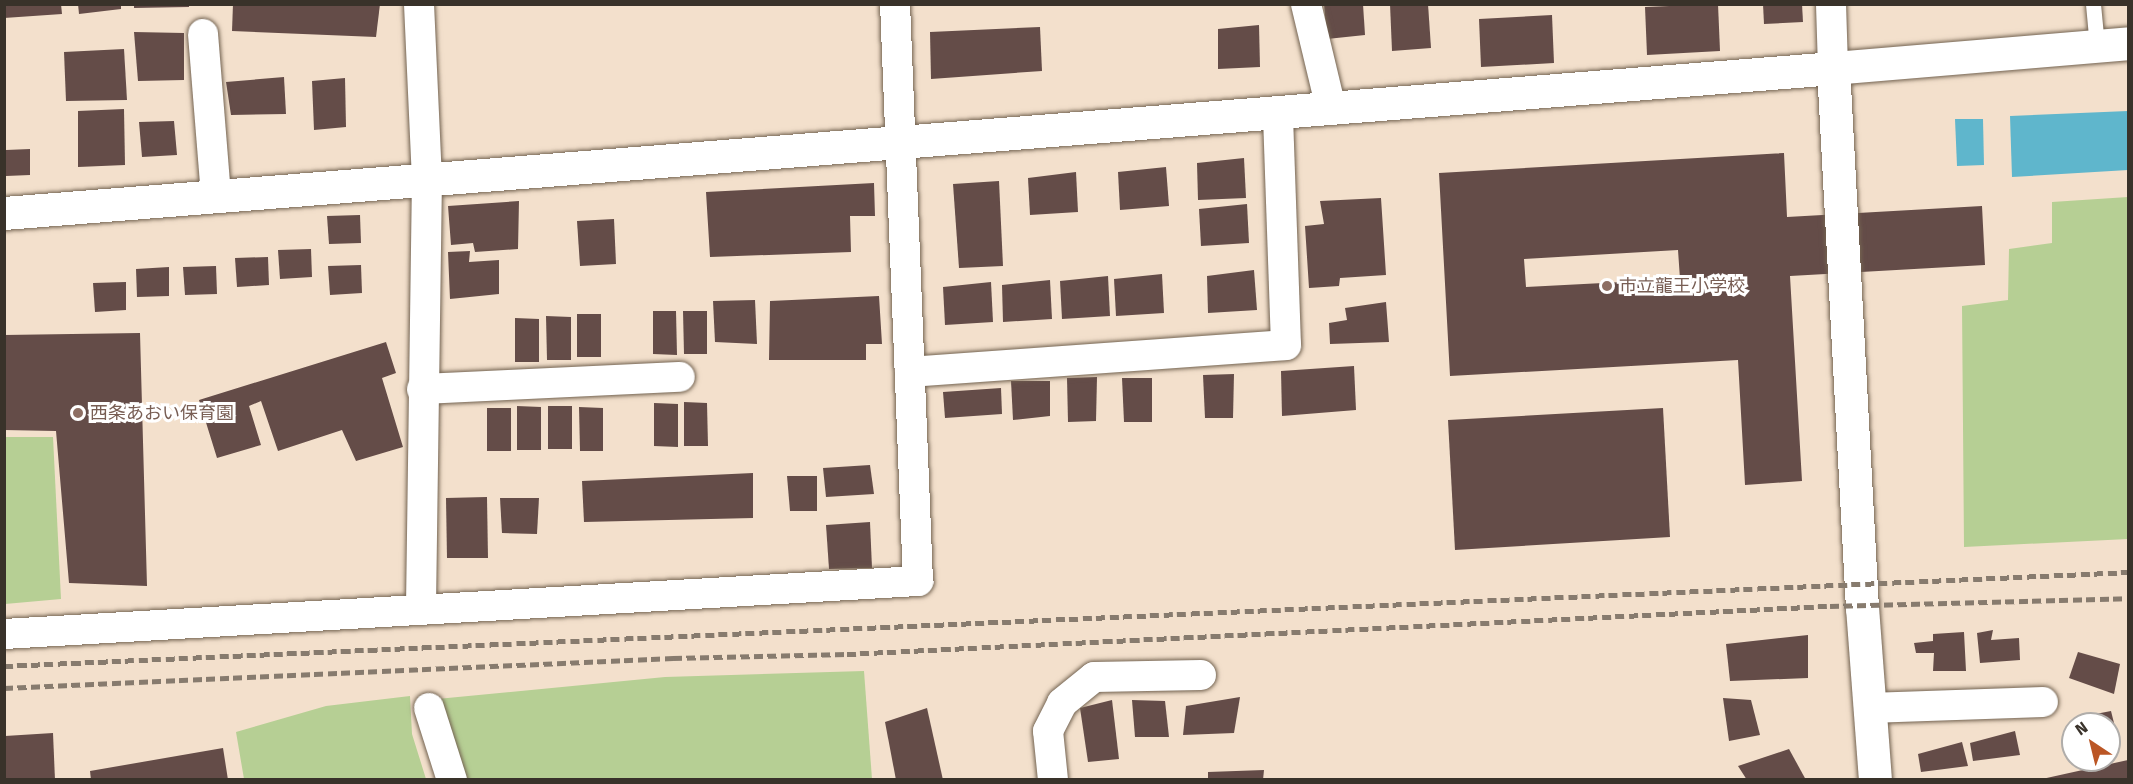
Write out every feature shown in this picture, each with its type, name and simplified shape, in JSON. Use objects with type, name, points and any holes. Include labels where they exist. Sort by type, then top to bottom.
[{"type":"street","points":[[419,4],[427,177],[422,389],[421,607]]},
{"type":"street","points":[[4,634],[421,607],[918,581],[895,4]]},
{"type":"street","points":[[1306,4],[1331,108]]},
{"type":"street","points":[[1831,4],[1869,708],[1875,780]]},
{"type":"street","points":[[203,34],[216,195]]},
{"type":"street","points":[[4,213],[427,177],[902,144],[2113,45]]},
{"type":"street","points":[[910,372],[1286,345],[1278,112]]},
{"type":"street","points":[[422,389],[680,377]]},
{"type":"street","points":[[1053,780],[1048,731],[1062,703],[1094,677],[1201,675]]},
{"type":"street","points":[[1869,708],[2043,702]]},
{"type":"street","points":[[429,708],[452,780]]},
{"type":"lane","points":[[2093,4],[2113,45]]},
{"type":"green space","points":[[2128,197],[2128,539],[1964,547],[1962,306],[2008,300],[2009,249],[2052,243],[2052,202]]},
{"type":"green space","points":[[5,437],[53,437],[61,599],[5,604]]},
{"type":"green space","points":[[864,671],[872,779],[461,779],[437,699],[665,677]]},
{"type":"green space","points":[[410,696],[412,734],[426,779],[244,779],[236,732],[326,706]]},
{"type":"water","points":[[2128,111],[2128,170],[2012,177],[2010,116]]},
{"type":"water","points":[[1955,119],[1983,119],[1984,165],[1957,166]]},
{"type":"building","points":[[4,4],[61,4],[62,14],[4,18]]},
{"type":"building","points":[[78,4],[121,4],[121,9],[79,14]]},
{"type":"building","points":[[134,4],[189,4],[189,7],[134,8]]},
{"type":"building","points":[[233,4],[380,4],[376,37],[232,31]]},
{"type":"building","points":[[1324,4],[1363,4],[1365,35],[1327,39]]},
{"type":"building","points":[[1390,4],[1428,4],[1431,48],[1392,51]]},
{"type":"building","points":[[1718,4],[1720,51],[1647,55],[1645,7]]},
{"type":"building","points":[[1763,4],[1802,4],[1803,22],[1764,24]]},
{"type":"building","points":[[1552,15],[1554,63],[1481,67],[1479,19]]},
{"type":"building","points":[[1259,25],[1260,67],[1218,69],[1218,29]]},
{"type":"building","points":[[1040,27],[1042,71],[931,79],[930,32]]},
{"type":"building","points":[[134,32],[184,33],[184,80],[138,81]]},
{"type":"building","points":[[124,49],[127,100],[66,101],[64,52]]},
{"type":"building","points":[[284,77],[286,114],[231,115],[226,82]]},
{"type":"building","points":[[345,78],[346,127],[314,130],[312,81]]},
{"type":"building","points":[[124,109],[125,165],[78,167],[78,111]]},
{"type":"building","points":[[174,121],[177,155],[142,157],[139,122]]},
{"type":"building","points":[[30,149],[30,175],[6,176],[6,150]]},
{"type":"building","points":[[1784,153],[1787,217],[1982,206],[1985,265],[1790,276],[1802,481],[1745,485],[1738,360],[1450,376],[1439,173]],"holes":[[[1678,250],[1680,279],[1526,287],[1524,259]]]},
{"type":"building","points":[[1244,158],[1246,198],[1198,200],[1197,163]]},
{"type":"building","points":[[1166,167],[1169,206],[1120,210],[1118,172]]},
{"type":"building","points":[[1076,172],[1078,212],[1030,215],[1028,178]]},
{"type":"building","points":[[999,181],[1003,266],[959,268],[953,184]]},
{"type":"building","points":[[874,183],[875,216],[850,216],[851,252],[710,257],[706,192]]},
{"type":"building","points":[[1381,198],[1386,275],[1340,278],[1339,286],[1309,288],[1305,226],[1324,224],[1320,201]]},
{"type":"building","points":[[519,201],[518,249],[475,252],[473,243],[451,245],[448,206]]},
{"type":"building","points":[[1247,204],[1249,243],[1201,246],[1199,209]]},
{"type":"building","points":[[360,215],[361,243],[329,244],[327,216]]},
{"type":"building","points":[[614,219],[616,264],[580,266],[577,221]]},
{"type":"building","points":[[311,249],[312,277],[280,279],[278,250]]},
{"type":"building","points":[[470,251],[469,262],[499,260],[499,294],[450,299],[448,252]]},
{"type":"building","points":[[268,257],[269,285],[237,287],[235,258]]},
{"type":"building","points":[[361,265],[362,293],[330,295],[328,266]]},
{"type":"building","points":[[216,266],[217,294],[185,295],[183,267]]},
{"type":"building","points":[[169,267],[169,296],[137,297],[136,269]]},
{"type":"building","points":[[1254,270],[1257,310],[1208,313],[1207,276]]},
{"type":"building","points":[[1162,274],[1164,313],[1116,316],[1114,279]]},
{"type":"building","points":[[1108,276],[1110,316],[1062,319],[1060,281]]},
{"type":"building","points":[[1050,280],[1052,319],[1003,322],[1002,285]]},
{"type":"building","points":[[126,282],[126,310],[95,312],[93,283]]},
{"type":"building","points":[[991,282],[993,322],[945,325],[943,287]]},
{"type":"building","points":[[879,296],[882,344],[866,344],[866,360],[769,360],[770,301]]},
{"type":"building","points":[[755,300],[757,344],[715,342],[713,301]]},
{"type":"building","points":[[1386,302],[1389,342],[1330,344],[1329,323],[1347,320],[1345,308]]},
{"type":"building","points":[[653,311],[676,311],[677,355],[653,354]]},
{"type":"building","points":[[683,311],[707,311],[707,354],[684,354]]},
{"type":"building","points":[[577,314],[601,314],[601,357],[577,357]]},
{"type":"building","points":[[546,316],[571,317],[571,360],[547,360]]},
{"type":"building","points":[[515,318],[539,319],[539,362],[515,362]]},
{"type":"building","name":"西条あおい保育園","points":[[140,333],[147,586],[69,583],[56,431],[4,430],[4,335]]},
{"type":"building","points":[[386,342],[396,373],[382,378],[403,447],[356,461],[342,430],[278,451],[261,401],[249,406],[261,445],[217,458],[199,400]]},
{"type":"building","points":[[1354,366],[1356,410],[1282,416],[1281,371]]},
{"type":"building","points":[[1234,374],[1233,418],[1205,418],[1203,375]]},
{"type":"building","points":[[1097,377],[1096,421],[1068,422],[1067,378]]},
{"type":"building","points":[[1122,378],[1152,378],[1152,422],[1124,422]]},
{"type":"building","points":[[1011,381],[1050,381],[1050,416],[1013,420]]},
{"type":"building","points":[[1001,388],[1002,414],[945,418],[943,392]]},
{"type":"building","points":[[684,402],[707,403],[708,446],[684,446]]},
{"type":"building","points":[[654,403],[678,404],[678,447],[654,446]]},
{"type":"building","points":[[517,406],[541,407],[541,450],[517,450]]},
{"type":"building","points":[[548,406],[572,406],[572,449],[548,449]]},
{"type":"building","points":[[579,407],[603,408],[603,451],[580,451]]},
{"type":"building","points":[[487,408],[511,408],[511,451],[487,451]]},
{"type":"building","points":[[1663,408],[1670,537],[1455,550],[1448,420]]},
{"type":"building","points":[[870,465],[874,494],[826,497],[823,468]]},
{"type":"building","points":[[753,473],[753,518],[584,522],[582,481]]},
{"type":"building","points":[[787,476],[817,476],[817,511],[790,511]]},
{"type":"building","points":[[487,497],[488,558],[447,558],[446,498]]},
{"type":"building","points":[[500,498],[539,498],[537,534],[502,533]]},
{"type":"building","points":[[870,522],[872,568],[829,569],[826,525]]},
{"type":"building","points":[[1993,630],[1991,640],[2019,638],[2020,660],[1980,663],[1977,633]]},
{"type":"building","points":[[1964,632],[1966,671],[1933,671],[1934,653],[1916,653],[1914,643],[1933,641],[1933,634]]},
{"type":"building","points":[[1808,635],[1808,678],[1730,681],[1726,644]]},
{"type":"building","points":[[2078,652],[2120,664],[2114,694],[2069,678]]},
{"type":"building","points":[[1240,697],[1234,733],[1183,735],[1186,706]]},
{"type":"building","points":[[1723,698],[1751,700],[1760,735],[1729,741]]},
{"type":"building","points":[[1112,700],[1119,759],[1088,762],[1080,708]]},
{"type":"building","points":[[1132,700],[1165,701],[1169,737],[1135,737]]},
{"type":"building","points":[[927,708],[943,780],[896,780],[885,722]]},
{"type":"building","points":[[2015,731],[2020,755],[1973,761],[1970,743]]},
{"type":"building","points":[[53,733],[55,780],[5,780],[5,736]]},
{"type":"building","points":[[1962,742],[1968,766],[1921,772],[1918,754]]},
{"type":"building","points":[[223,748],[228,780],[91,780],[90,771]]},
{"type":"building","points":[[1789,749],[1806,780],[1747,780],[1738,766]]},
{"type":"building","points":[[2128,760],[2128,780],[2042,779],[2074,772],[2121,772],[2121,762]]},
{"type":"building","points":[[1264,770],[1263,780],[1208,780],[1208,772]]},
{"type":"railway","points":[[4,666],[2128,572]]},
{"type":"railway","points":[[4,688],[673,658],[847,654],[1830,606],[2128,598]]},
{"type":"place","name":"市立龍王小学校","points":[[1607,286]]},
{"type":"place","name":"西条あおい保育園","points":[[78,413]]}]
